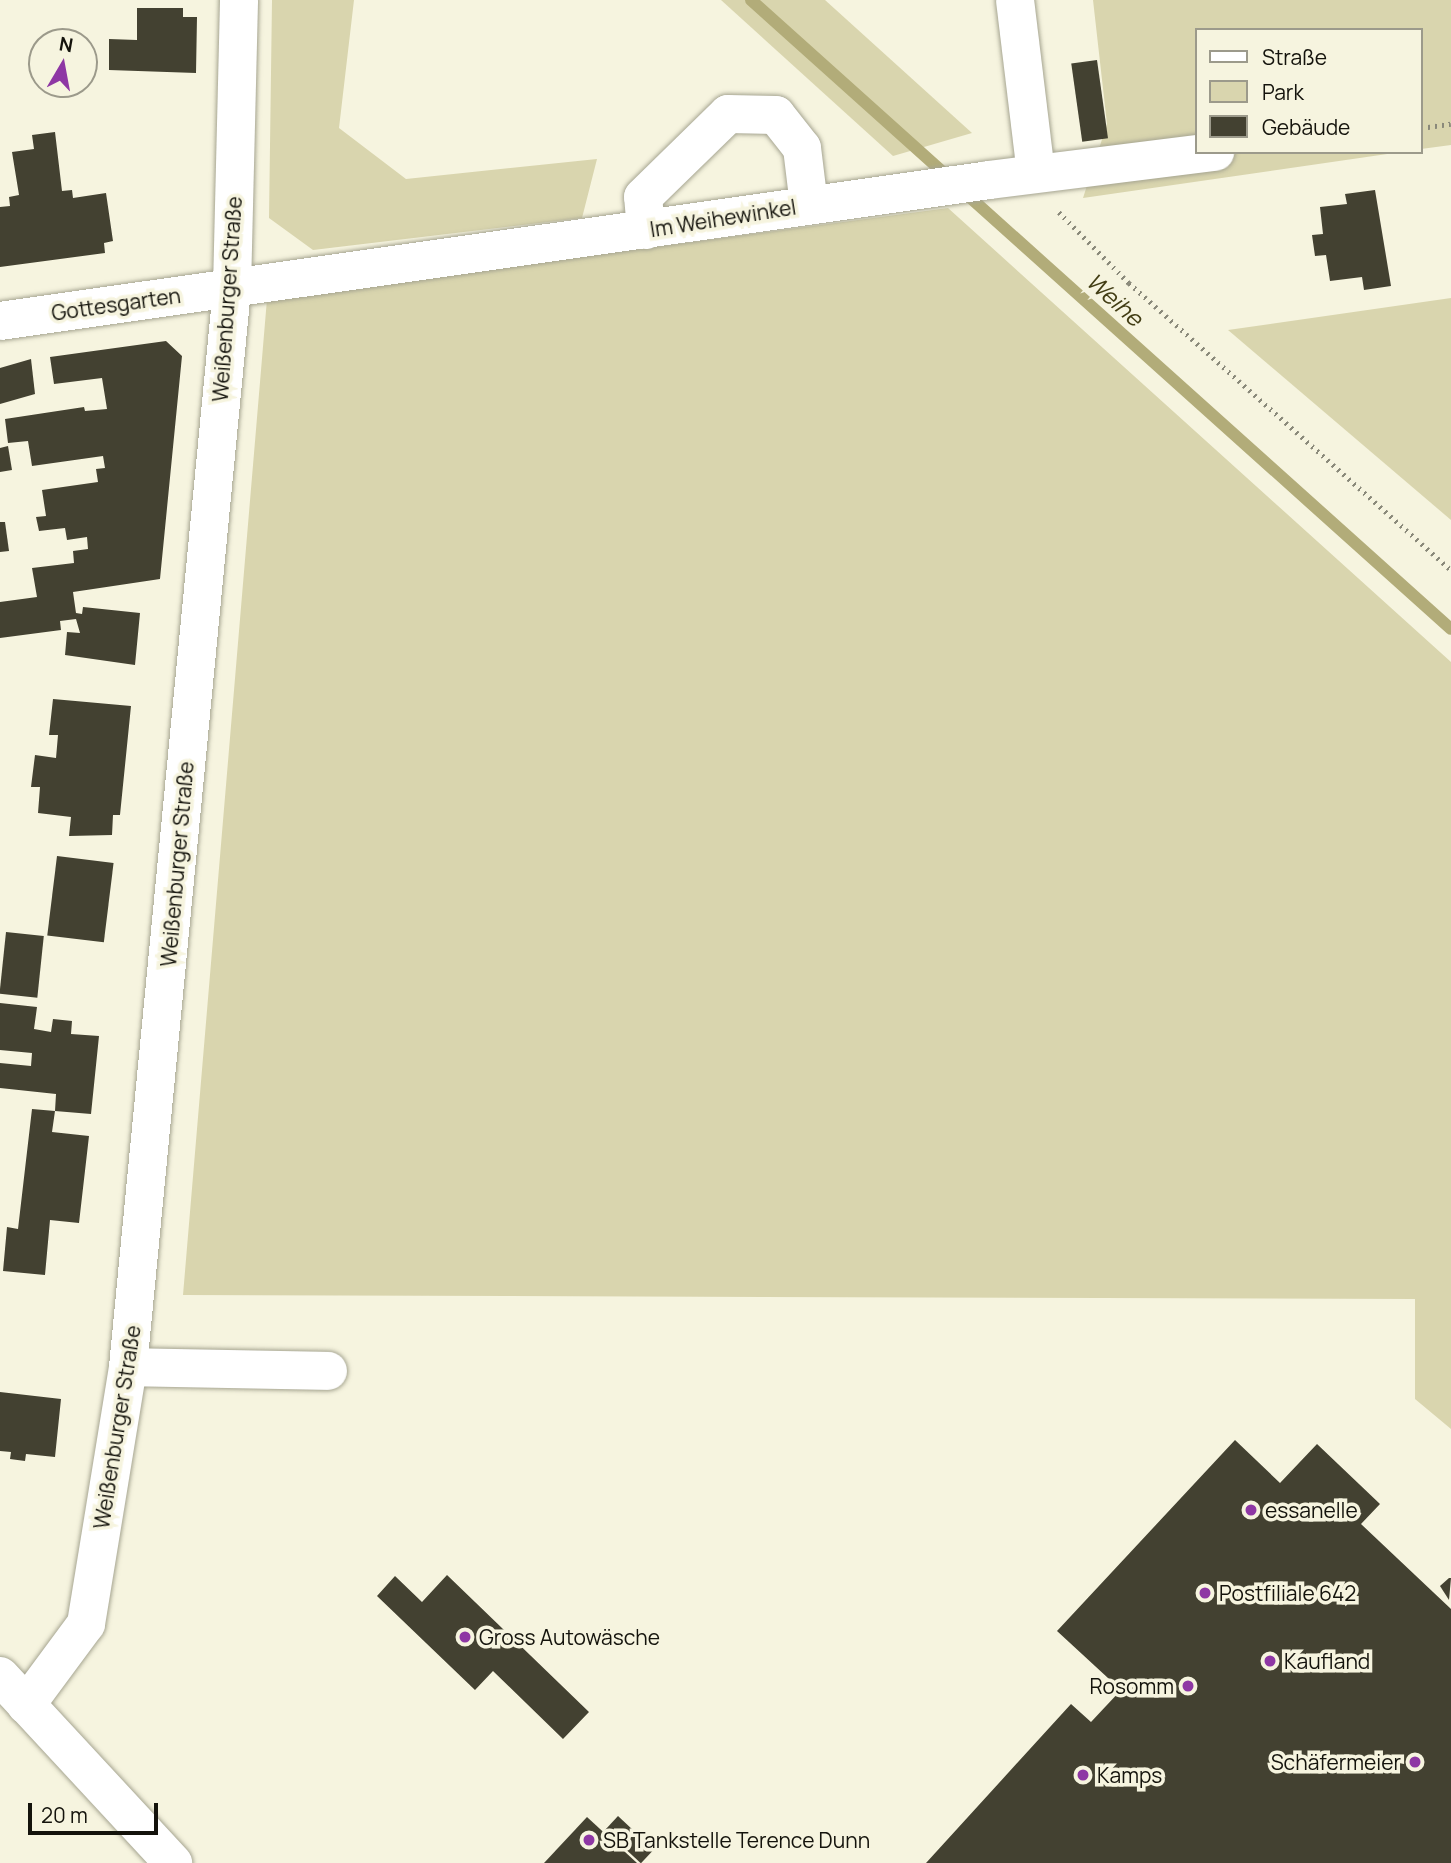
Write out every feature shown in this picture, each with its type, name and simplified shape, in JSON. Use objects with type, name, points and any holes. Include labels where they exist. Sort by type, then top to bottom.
[{"type":"street","name":"Weißenburger Straße","points":[[26,1704],[86,1624],[128,1367],[232,288],[239,0]]},
{"type":"street","points":[[1015,0],[1036,173]]},
{"type":"street","points":[[646,230],[643,197],[728,114],[776,115],[802,148],[809,205]]},
{"type":"street","name":"Im Weihewinkel","points":[[232,288],[1036,173],[1198,154]]},
{"type":"street","name":"Gottesgarten","points":[[0,321],[232,288]]},
{"type":"street","points":[[128,1367],[328,1371]]},
{"type":"street","points":[[0,1676],[173,1863]]},
{"type":"path","points":[[1423,128],[1451,124]]},
{"type":"path","points":[[1036,173],[1062,218],[1129,283],[1451,570]]},
{"type":"green space","points":[[272,0],[354,0],[339,128],[406,179],[597,159],[582,218],[313,250],[269,218]]},
{"type":"green space","points":[[721,0],[825,0],[972,133],[893,156]]},
{"type":"green space","points":[[1093,0],[1451,0],[1451,145],[1423,149],[1423,28],[1196,28],[1196,154],[1387,154],[1083,198],[1107,124]]},
{"type":"green space","points":[[948,208],[1451,662],[1451,1429],[1415,1399],[1415,1299],[183,1295],[267,299]]},
{"type":"green space","points":[[1451,298],[1451,520],[1228,330]]},
{"type":"building","points":[[137,8],[183,8],[183,17],[197,17],[196,73],[109,70],[109,39],[137,40]]},
{"type":"building","points":[[1097,60],[1108,138],[1082,142],[1071,64]]},
{"type":"building","points":[[55,132],[62,191],[72,190],[73,198],[106,193],[113,241],[104,243],[105,253],[0,267],[0,207],[10,206],[9,197],[19,195],[12,152],[34,149],[32,135]]},
{"type":"building","points":[[1375,190],[1391,286],[1364,290],[1362,277],[1330,281],[1326,255],[1315,256],[1312,235],[1323,234],[1320,207],[1347,204],[1345,194]]},
{"type":"building","points":[[166,341],[182,356],[160,579],[73,592],[76,613],[82,614],[83,607],[140,613],[135,665],[65,655],[67,632],[80,633],[76,619],[60,621],[61,630],[0,638],[0,602],[37,597],[32,568],[74,563],[73,551],[88,549],[87,537],[67,540],[65,528],[39,531],[36,517],[46,516],[42,490],[98,482],[96,469],[105,468],[103,456],[32,466],[28,441],[8,443],[5,419],[84,407],[85,411],[107,409],[102,378],[54,384],[50,357]]},
{"type":"building","points":[[31,359],[35,394],[0,404],[0,368]]},
{"type":"building","points":[[8,446],[12,470],[0,472],[0,448]]},
{"type":"building","points":[[0,522],[5,522],[9,551],[0,552]]},
{"type":"building","points":[[53,699],[131,706],[120,815],[113,815],[112,835],[69,836],[71,817],[38,813],[40,787],[31,787],[35,755],[56,758],[58,735],[49,735]]},
{"type":"building","points":[[57,856],[114,863],[104,942],[47,935]]},
{"type":"building","points":[[6,932],[44,936],[37,998],[0,994]]},
{"type":"building","points":[[0,1003],[37,1007],[34,1029],[51,1032],[53,1019],[72,1021],[71,1034],[99,1036],[91,1114],[55,1111],[56,1094],[0,1088],[0,1063],[31,1066],[32,1053],[0,1050]]},
{"type":"building","points":[[32,1109],[55,1111],[52,1132],[89,1136],[79,1223],[50,1220],[45,1275],[3,1271],[7,1227],[18,1229]]},
{"type":"building","points":[[0,1392],[61,1399],[55,1457],[26,1454],[25,1461],[10,1459],[11,1452],[0,1451]]},
{"type":"building","name":"Kaufland","points":[[1235,1440],[1280,1483],[1317,1444],[1380,1504],[1361,1524],[1451,1609],[1451,1863],[926,1863],[1071,1704],[1091,1722],[1121,1690],[1057,1631]]},
{"type":"building","name":"Gross Autowäsche","points":[[447,1575],[589,1712],[563,1739],[493,1671],[475,1690],[377,1596],[395,1576],[422,1602]]},
{"type":"building","points":[[1451,1578],[1449,1600],[1440,1586]]},
{"type":"building","points":[[618,1816],[654,1849],[641,1863],[605,1830]]},
{"type":"building","name":"SB Tankstelle Terence Dunn","points":[[587,1817],[637,1863],[544,1863]]},
{"type":"waterway","name":"Weihe","points":[[751,0],[948,177]]},
{"type":"waterway","name":"Weihe","points":[[964,192],[1451,629]]},
{"type":"place","name":"essanelle","points":[[1251,1510]]},
{"type":"place","name":"Postfiliale 642","points":[[1205,1593]]},
{"type":"place","name":"Gross Autowäsche","points":[[465,1637]]},
{"type":"place","name":"Kaufland","points":[[1270,1661]]},
{"type":"place","name":"Rosomm","points":[[1188,1686]]},
{"type":"place","name":"Schäfermeier","points":[[1415,1762]]},
{"type":"place","name":"Kamps","points":[[1083,1775]]},
{"type":"place","name":"SB Tankstelle Terence Dunn","points":[[589,1840]]}]
